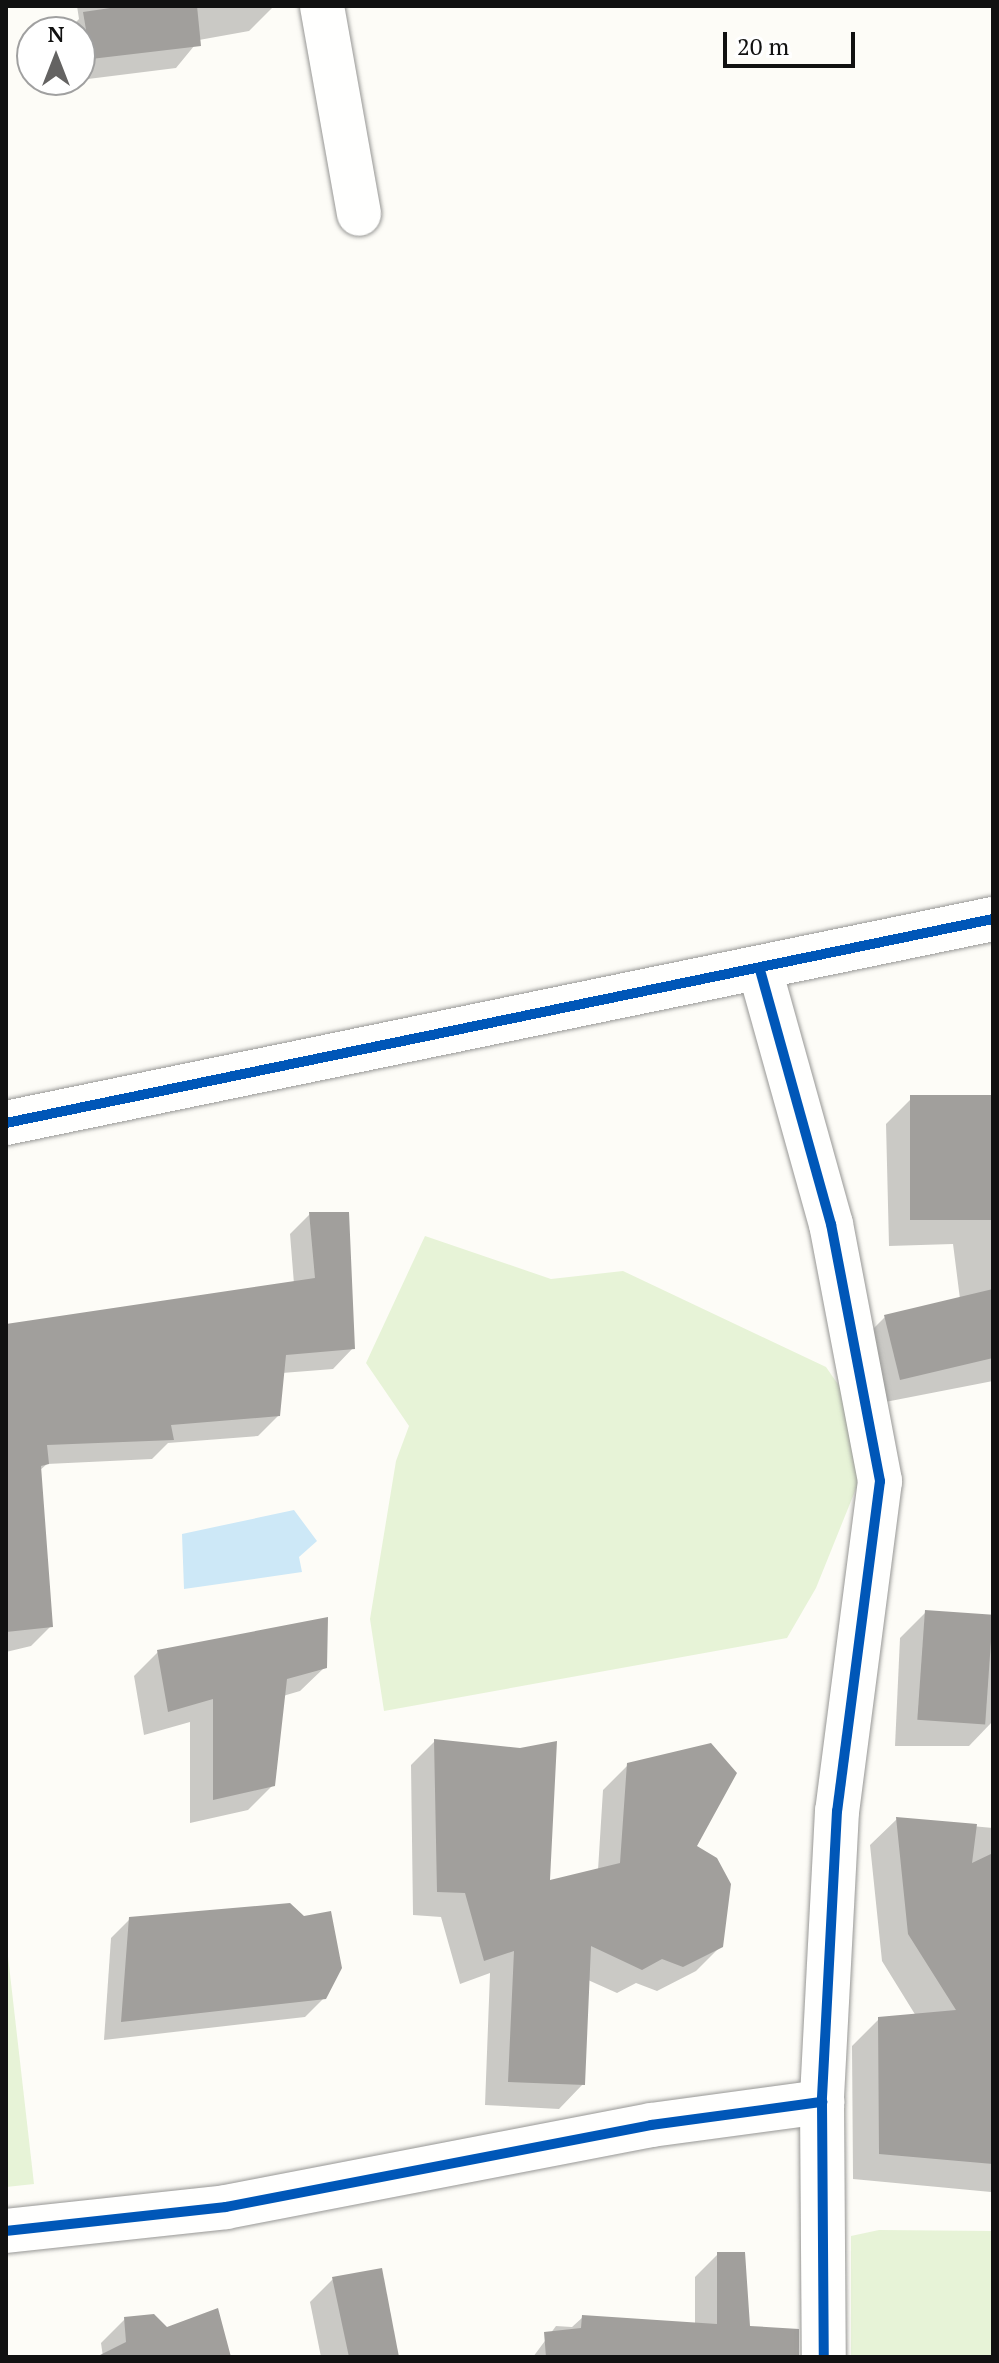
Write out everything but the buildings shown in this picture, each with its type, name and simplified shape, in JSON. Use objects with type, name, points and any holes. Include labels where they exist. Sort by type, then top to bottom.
[{"type":"street","points":[[322,6],[359,214]]},
{"type":"street","points":[[6,1123],[760,970],[993,919]]},
{"type":"street","points":[[760,970],[831,1224],[880,1481],[837,1811],[822,2102],[824,2357]]},
{"type":"street","points":[[6,2231],[226,2207],[651,2125],[822,2102]]},
{"type":"green space","points":[[425,1236],[551,1279],[623,1271],[826,1367],[876,1439],[816,1588],[787,1638],[384,1711],[370,1619],[396,1461],[409,1426],[366,1363]]},
{"type":"green space","points":[[6,1939],[34,2184],[6,2187]]},
{"type":"green space","points":[[879,2230],[993,2231],[993,2357],[851,2357],[851,2236]]},
{"type":"water","points":[[294,1510],[317,1541],[299,1557],[302,1572],[184,1589],[182,1534]]},
{"type":"cycle path","points":[[6,1123],[993,919]]},
{"type":"cycle path","points":[[760,970],[831,1224],[880,1481],[837,1811],[822,2102],[824,2357]]},
{"type":"cycle path","points":[[6,2231],[226,2207],[651,2125],[822,2102]]}]
